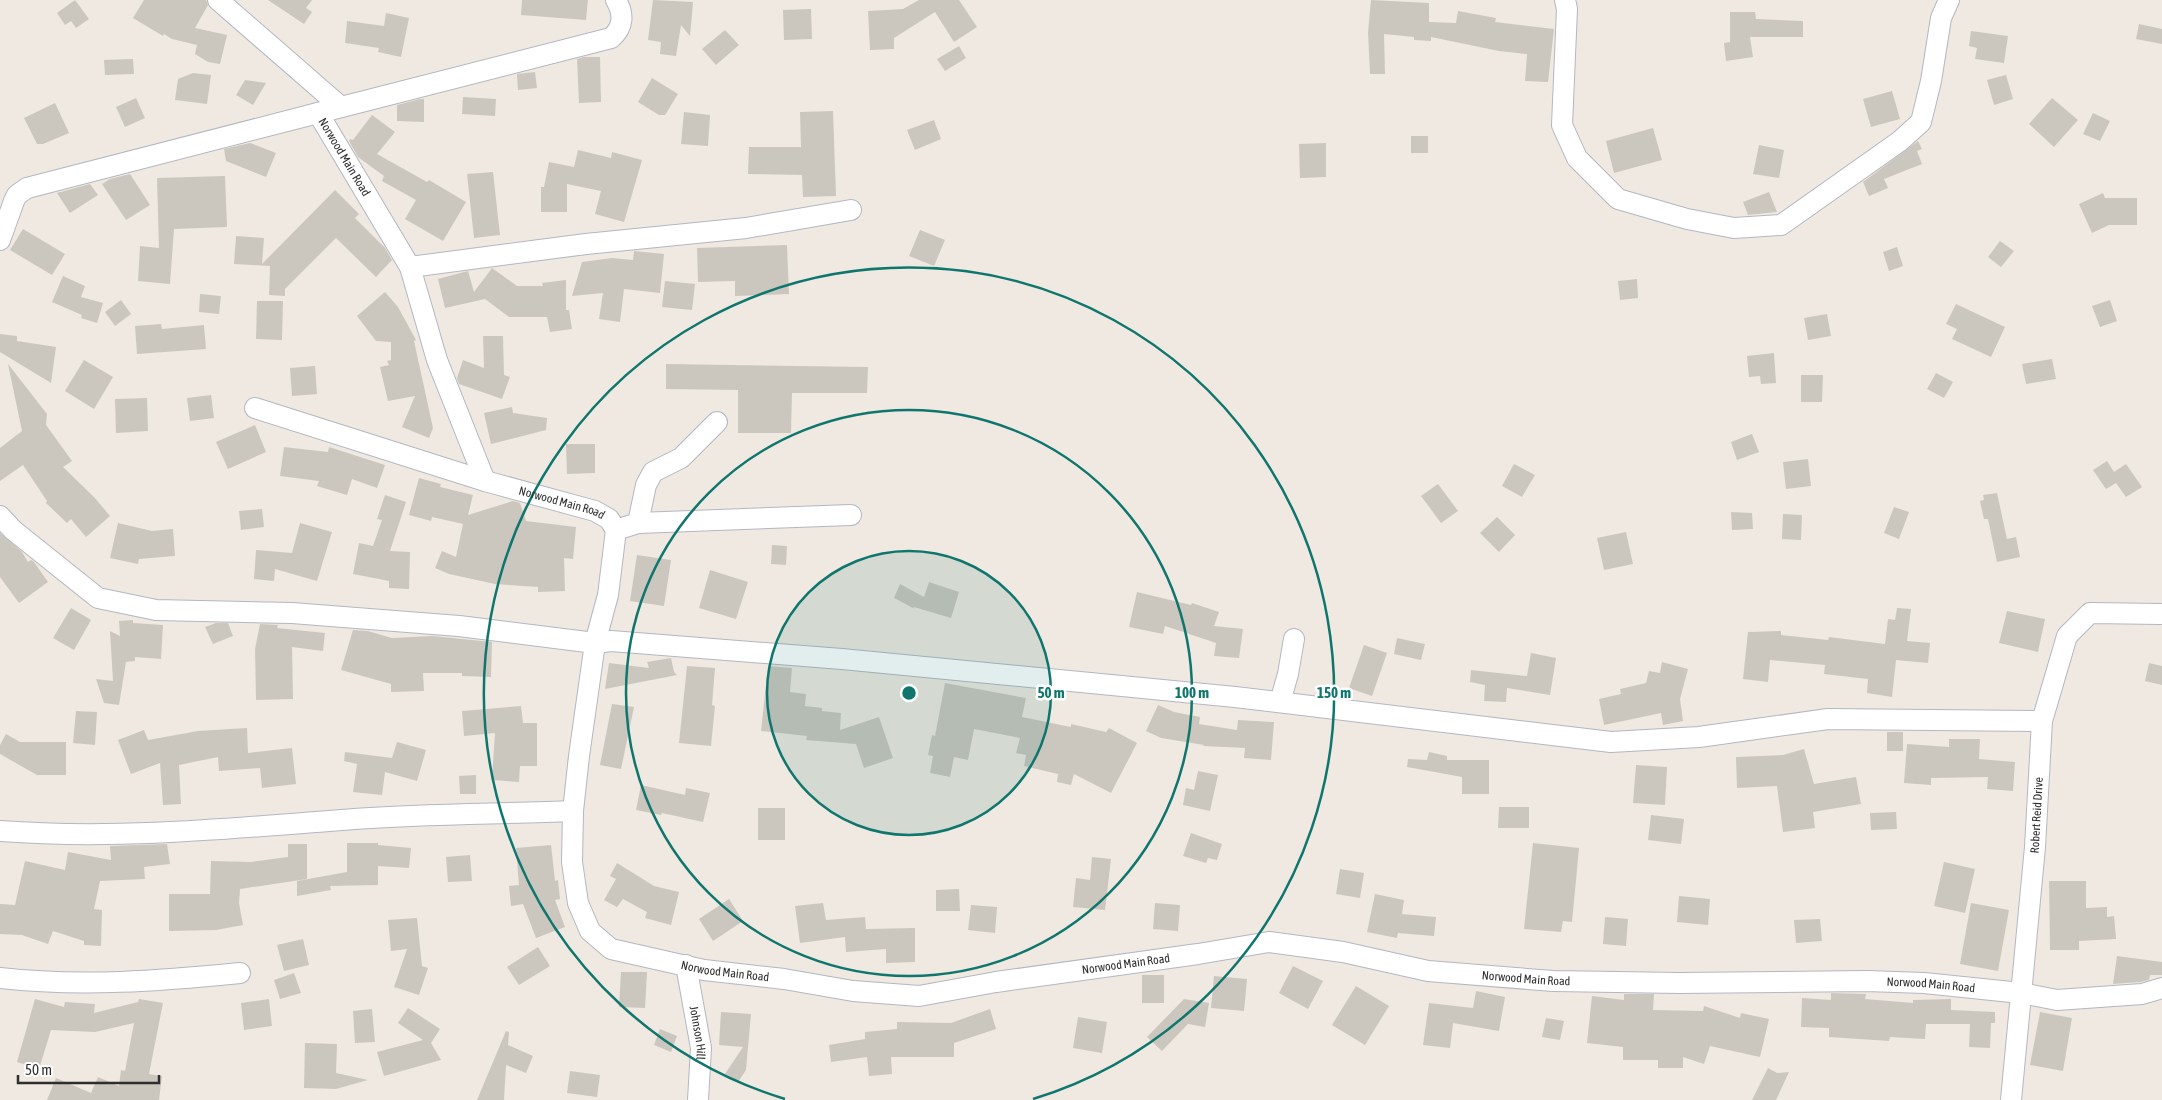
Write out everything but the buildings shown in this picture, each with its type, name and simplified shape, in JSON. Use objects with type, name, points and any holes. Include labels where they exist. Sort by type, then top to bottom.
[{"type":"street","points":[[218,0],[342,106]]},
{"type":"street","name":"Norwood Main Road","points":[[616,0],[622,12],[622,21],[619,31],[611,38],[318,113],[410,267],[437,360],[485,481],[594,511],[609,519],[616,530],[608,595],[595,642],[573,811],[572,862],[578,903],[590,931],[611,949],[704,970],[784,979],[853,990],[919,996],[996,982],[1188,956],[1269,942],[1344,952],[1428,971],[1553,982],[1867,981],[1924,983],[2021,993],[2057,1000],[2142,994],[2162,988]]},
{"type":"street","points":[[1565,0],[1567,9],[1562,125],[1577,158],[1618,199],[1687,220],[1734,228],[1781,225],[1900,141],[1921,122],[1931,81],[1941,18],[1946,2]]},
{"type":"street","points":[[0,240],[17,195],[27,188],[318,113]]},
{"type":"street","points":[[410,267],[577,245],[746,228],[850,210]]},
{"type":"street","points":[[255,408],[485,481]]},
{"type":"street","points":[[638,523],[646,485],[653,472],[681,458],[716,422]]},
{"type":"street","points":[[616,530],[638,523],[851,515]]},
{"type":"street","points":[[0,516],[13,530],[98,598],[156,610],[292,613],[460,626],[595,642],[611,641],[842,659],[1280,702],[1611,742],[1699,737],[1828,719],[2042,721]]},
{"type":"street","name":"Robert Reid Drive","points":[[2011,1100],[2035,847],[2042,721],[2067,636],[2090,613],[2162,614]]},
{"type":"street","points":[[1280,702],[1288,674],[1294,639]]},
{"type":"street","points":[[0,831],[43,834],[169,833],[357,819],[573,811]]},
{"type":"street","name":"Johnson Hill","points":[[686,965],[701,1048],[698,1100]]},
{"type":"street","points":[[0,978],[43,983],[100,982],[176,979],[240,973]]}]
